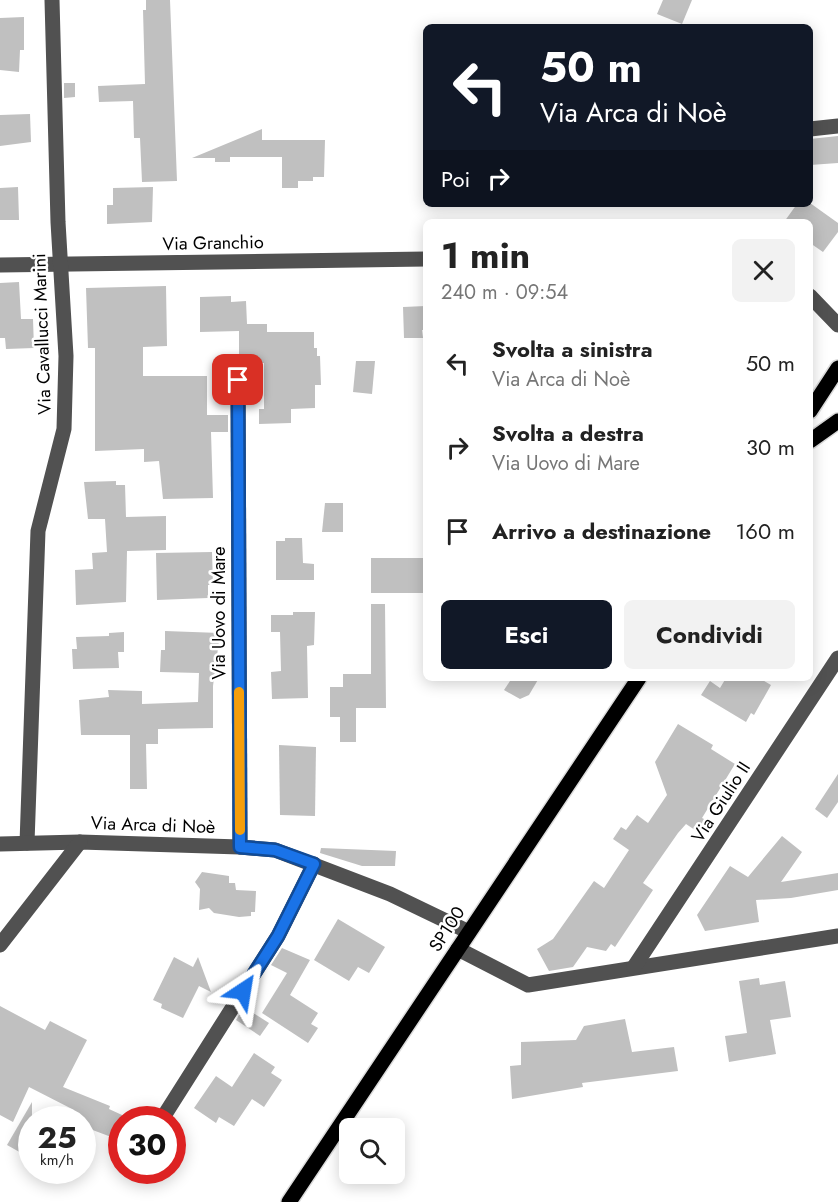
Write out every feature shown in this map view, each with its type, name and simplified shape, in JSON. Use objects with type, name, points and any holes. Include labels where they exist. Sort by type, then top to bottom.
[{"type":"main road","points":[[813,406],[838,368]]},
{"type":"main road","points":[[813,439],[838,421]]},
{"type":"main road","name":"SP100","points":[[289,1202],[637,681]]},
{"type":"street","name":"Via Cavallucci Marini","points":[[27,843],[38,531],[64,429],[66,356],[60,264],[52,0]]},
{"type":"street","points":[[813,129],[838,126]]},
{"type":"street","name":"Via Granchio","points":[[0,265],[423,259]]},
{"type":"street","points":[[813,299],[838,325]]},
{"type":"street","name":"Via Uovo di Mare","points":[[238,380],[240,847]]},
{"type":"street","name":"Via Giulio II","points":[[634,967],[838,658]]},
{"type":"street","points":[[0,945],[80,842]]},
{"type":"street","name":"Via Arca di Noè","points":[[0,844],[80,842],[275,850],[390,894],[469,932]]},
{"type":"street","points":[[170,1106],[278,936],[314,864]]},
{"type":"street","points":[[458,950],[528,985],[838,936]]},
{"type":"building","points":[[146,0],[170,0],[177,181],[142,182],[140,138],[134,138],[133,101],[99,102],[98,86],[145,84],[143,10],[146,10]]},
{"type":"building","points":[[663,0],[692,0],[682,24],[657,14]]},
{"type":"building","points":[[24,17],[24,50],[20,50],[19,72],[0,70],[0,18]]},
{"type":"building","points":[[64,83],[75,83],[75,97],[64,98]]},
{"type":"building","points":[[30,114],[31,142],[0,146],[0,115]]},
{"type":"building","points":[[262,129],[262,140],[325,140],[324,177],[313,177],[313,181],[298,181],[298,188],[282,188],[282,157],[230,157],[230,162],[215,162],[215,158],[192,158]]},
{"type":"building","points":[[838,136],[838,163],[813,165],[813,139]]},
{"type":"building","points":[[18,187],[19,220],[0,220],[0,188]]},
{"type":"building","points":[[153,187],[152,222],[107,224],[107,205],[113,205],[113,188]]},
{"type":"building","points":[[813,205],[838,223],[838,232],[823,252],[813,245],[813,219],[786,219],[795,207],[813,207]]},
{"type":"building","points":[[19,282],[21,319],[33,319],[34,348],[6,349],[5,338],[0,338],[0,283]]},
{"type":"building","points":[[166,286],[167,346],[143,347],[143,376],[207,376],[207,415],[228,415],[228,432],[211,432],[213,498],[163,499],[159,461],[144,462],[144,449],[95,451],[95,348],[88,348],[86,288]]},
{"type":"building","points":[[231,296],[231,302],[246,301],[247,324],[267,324],[267,332],[314,332],[314,348],[317,348],[317,356],[320,356],[321,385],[315,385],[315,408],[291,409],[291,423],[259,424],[259,409],[264,409],[264,363],[239,363],[239,331],[200,332],[200,297]]},
{"type":"building","points":[[423,306],[423,338],[404,338],[403,307]]},
{"type":"building","points":[[356,361],[375,361],[372,394],[353,392]]},
{"type":"building","points":[[116,481],[116,485],[125,485],[126,517],[166,516],[166,550],[127,551],[126,602],[76,605],[75,570],[93,569],[92,553],[107,552],[105,519],[88,519],[84,482]]},
{"type":"building","points":[[325,503],[343,503],[343,532],[322,532]]},
{"type":"building","points":[[285,538],[302,538],[303,563],[314,564],[314,580],[276,580],[276,541],[285,541]]},
{"type":"building","points":[[212,552],[213,585],[208,585],[208,598],[157,600],[156,553]]},
{"type":"building","points":[[371,558],[423,558],[423,593],[371,593]]},
{"type":"building","points":[[371,604],[385,604],[386,708],[356,708],[356,742],[340,742],[340,717],[330,717],[330,687],[343,687],[343,674],[371,674]]},
{"type":"building","points":[[293,612],[315,612],[314,645],[307,646],[308,698],[272,699],[271,672],[281,671],[280,632],[271,632],[271,615],[293,615]]},
{"type":"building","points":[[165,631],[220,633],[213,686],[213,728],[158,729],[158,744],[146,744],[147,789],[130,789],[130,735],[81,735],[79,700],[109,697],[108,690],[142,691],[142,704],[198,702],[199,673],[160,672],[161,650],[165,650]]},
{"type":"building","points":[[124,632],[124,652],[118,652],[119,668],[73,669],[72,649],[77,649],[76,637],[109,636],[109,633]]},
{"type":"building","points":[[510,681],[537,681],[529,695],[520,699],[504,690]]},
{"type":"building","points":[[710,681],[720,688],[724,681],[764,681],[771,685],[754,715],[751,713],[746,722],[701,695]]},
{"type":"building","points":[[678,724],[713,745],[711,749],[735,764],[702,818],[706,820],[698,832],[686,824],[678,833],[643,883],[653,890],[615,947],[611,944],[606,951],[587,947],[573,967],[549,971],[537,949],[553,939],[594,881],[604,888],[629,850],[613,839],[621,827],[626,830],[637,815],[648,823],[667,795],[655,762]]},
{"type":"building","points":[[279,745],[316,747],[315,816],[280,815]]},
{"type":"building","points":[[838,774],[838,802],[827,818],[815,809]]},
{"type":"building","points":[[782,836],[802,852],[781,882],[838,873],[838,890],[791,898],[756,900],[759,922],[705,931],[697,915],[730,866],[748,877]]},
{"type":"building","points":[[321,848],[396,851],[395,866],[362,866],[320,853]]},
{"type":"building","points":[[202,872],[229,876],[229,883],[235,883],[236,890],[256,891],[255,912],[251,912],[251,916],[239,917],[214,913],[209,908],[199,910],[200,889],[195,882]]},
{"type":"building","points":[[338,919],[385,947],[369,973],[358,967],[349,981],[314,960]]},
{"type":"building","points":[[282,948],[310,960],[290,995],[318,1013],[311,1024],[318,1028],[308,1043],[262,1013],[287,973],[271,965]]},
{"type":"building","points":[[174,957],[193,967],[198,957],[211,992],[199,986],[183,1018],[161,1008],[162,1004],[153,1000]]},
{"type":"building","points":[[759,978],[760,985],[785,981],[791,1017],[770,1020],[776,1054],[729,1062],[725,1036],[747,1033],[739,981]]},
{"type":"building","points":[[0,1006],[45,1030],[50,1021],[87,1040],[63,1087],[110,1106],[108,1106],[108,1136],[96,1131],[96,1106],[66,1106],[29,1087],[20,1106],[18,1106],[13,1122],[0,1115]]},
{"type":"building","points":[[244,1007],[269,1023],[260,1036],[236,1020]]},
{"type":"building","points":[[625,1019],[632,1052],[674,1047],[678,1071],[582,1083],[583,1087],[512,1099],[510,1066],[521,1065],[521,1042],[576,1040],[584,1026]]},
{"type":"building","points":[[254,1053],[275,1067],[271,1073],[282,1080],[264,1107],[252,1099],[234,1126],[219,1117],[216,1123],[194,1108],[216,1076],[232,1087]]},
{"type":"building","points":[[18,1126],[18,1151],[7,1145]]},
{"type":"slow traffic","points":[[239,692],[240,830]]},
{"type":"route","points":[[238,380],[240,847],[275,850],[314,864],[278,936],[243,991]]}]
